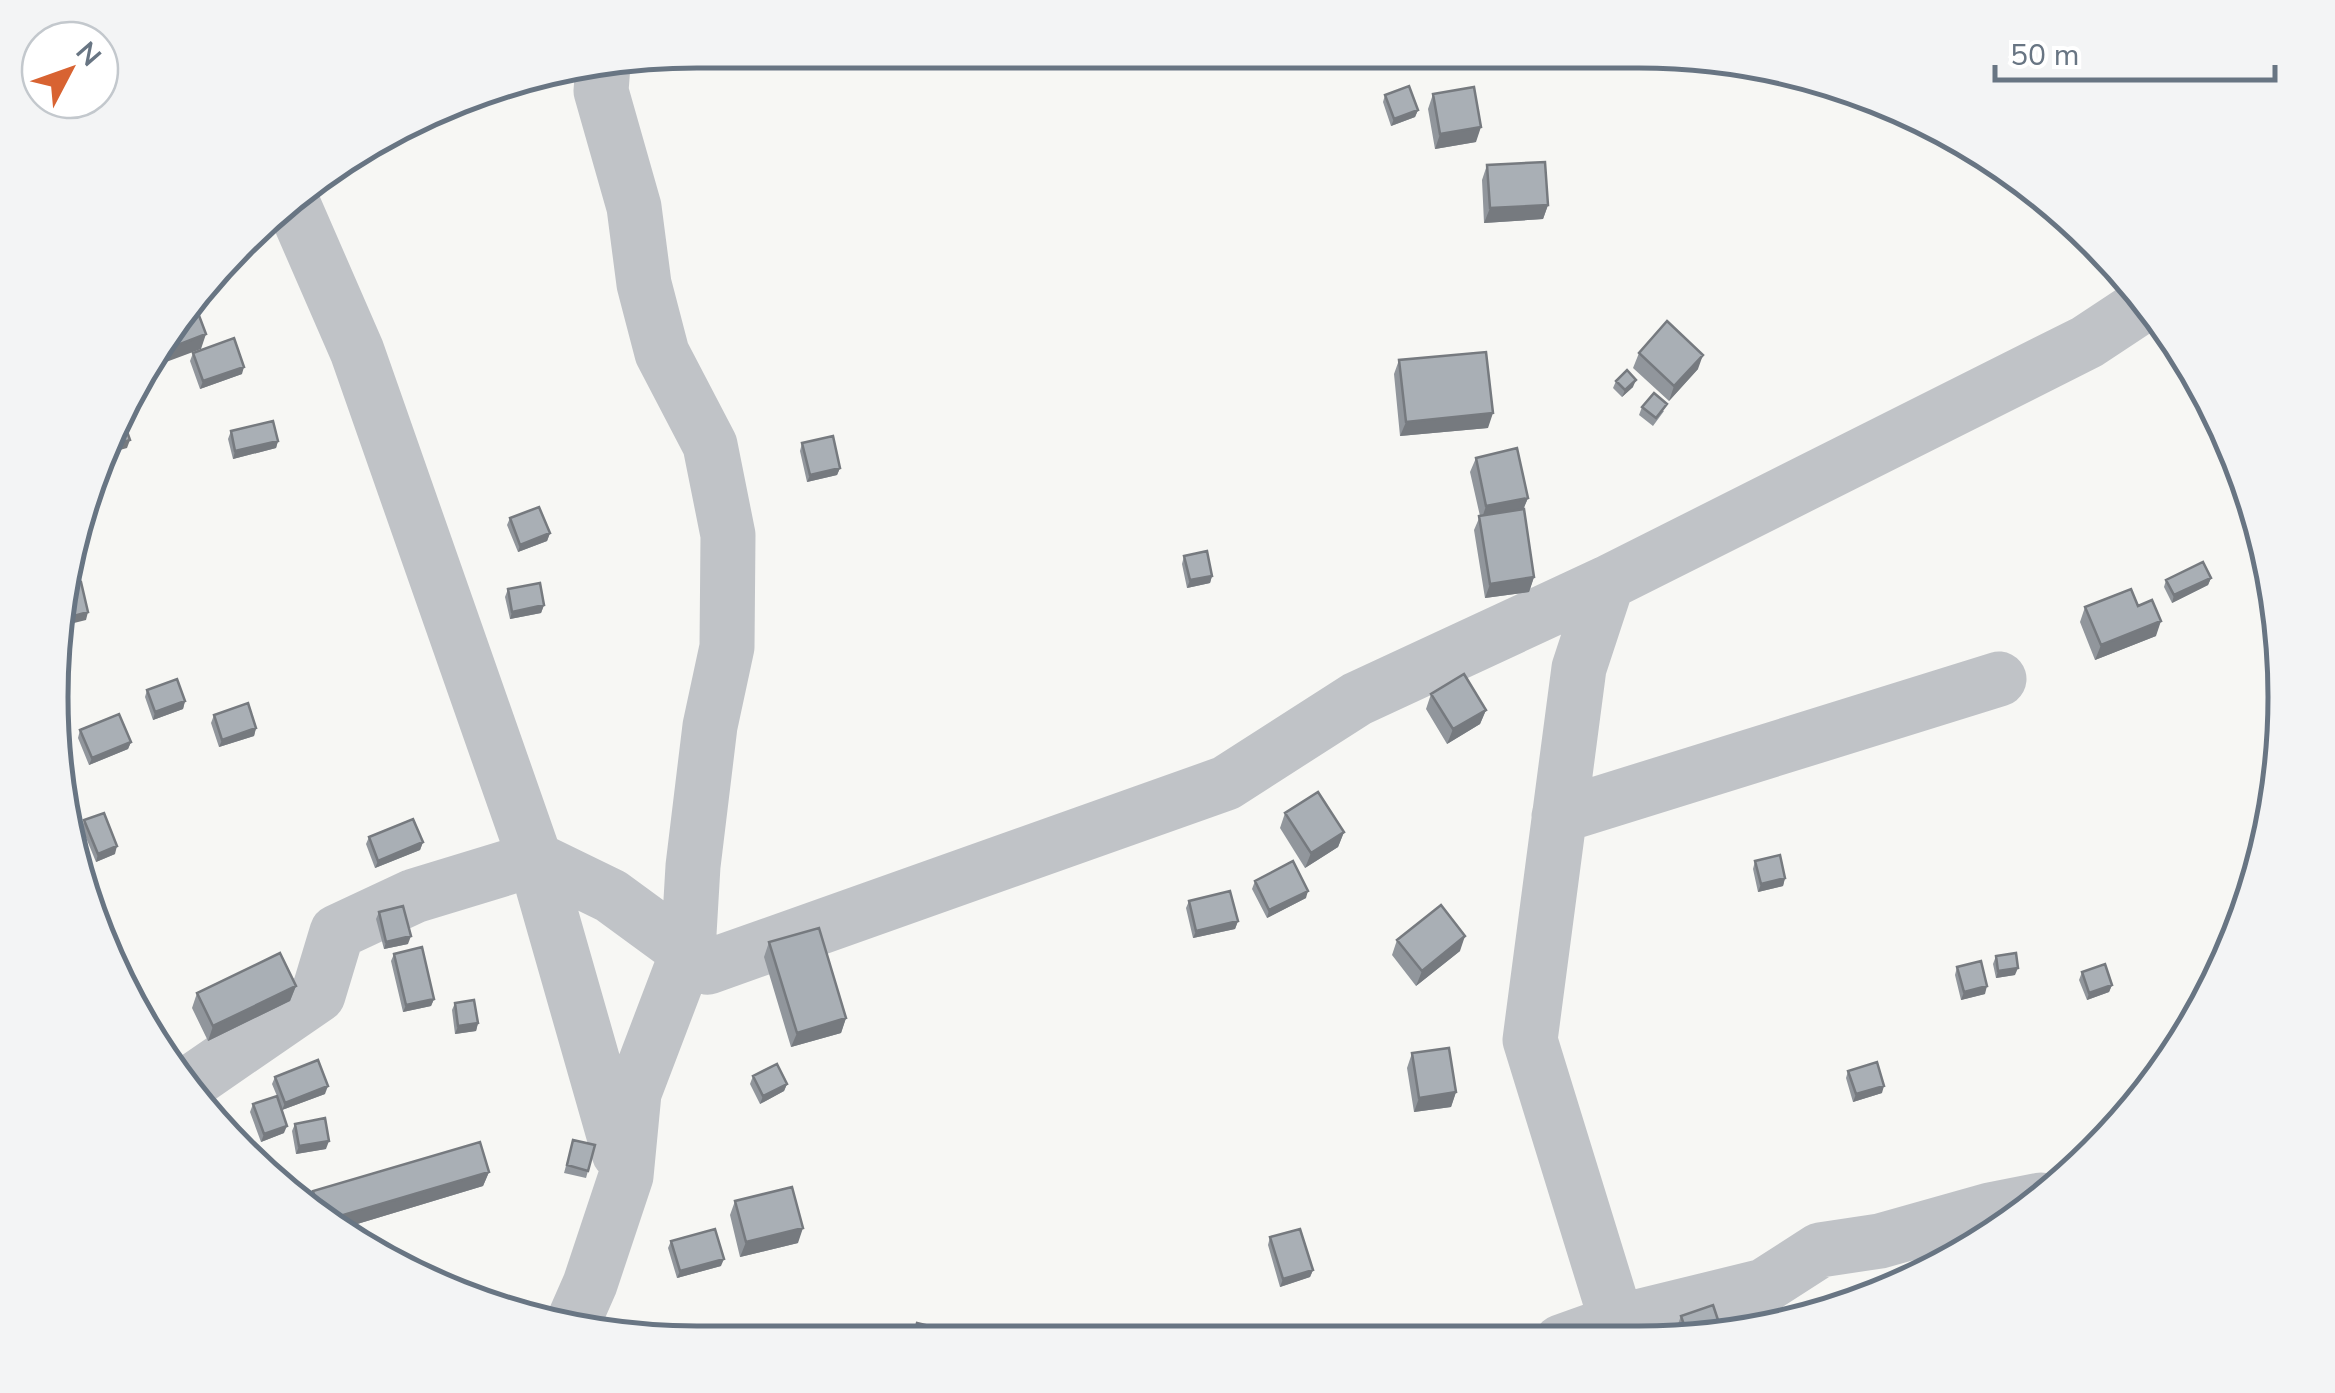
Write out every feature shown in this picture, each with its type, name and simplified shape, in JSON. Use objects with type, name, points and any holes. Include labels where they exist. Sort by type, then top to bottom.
[{"type":"street","points":[[577,1314],[626,1176],[634,1093],[688,951],[693,866],[710,726],[727,647],[728,535],[710,444],[662,353],[644,284],[634,207],[602,91],[603,75]]},
{"type":"street","points":[[297,212],[357,350],[536,859],[626,1176]]},
{"type":"street","points":[[197,1079],[318,995],[337,932],[414,896],[536,859],[611,896],[708,967],[1226,783],[1357,698],[1607,584],[2087,342],[2134,310]]},
{"type":"street","points":[[1607,584],[1579,668],[1530,1040],[1620,1326]]},
{"type":"street","points":[[1559,816],[1999,679]]},
{"type":"street","points":[[1641,1326],[1764,1286],[1820,1250],[1990,1218]]},
{"type":"building","points":[[1409,86],[1418,110],[1394,119],[1385,95]]},
{"type":"building","points":[[1474,87],[1481,127],[1440,134],[1433,94]]},
{"type":"building","points":[[1545,162],[1548,205],[1490,208],[1487,165]]},
{"type":"building","points":[[198,313],[206,334],[175,346]]},
{"type":"building","points":[[1667,321],[1703,355],[1674,386],[1639,353]]},
{"type":"building","points":[[234,338],[244,367],[203,381],[193,353]]},
{"type":"building","points":[[1486,352],[1493,413],[1406,422],[1399,360]]},
{"type":"building","points":[[1627,370],[1636,380],[1625,390],[1616,381]]},
{"type":"building","points":[[1654,393],[1667,404],[1656,418],[1642,407]]},
{"type":"building","points":[[273,421],[278,441],[235,451],[231,431]]},
{"type":"building","points":[[833,436],[840,468],[810,475],[802,443]]},
{"type":"building","points":[[1517,448],[1528,498],[1486,506],[1476,458]]},
{"type":"building","points":[[539,507],[550,533],[520,545],[510,518]]},
{"type":"building","points":[[1524,509],[1534,577],[1490,584],[1479,516]]},
{"type":"building","points":[[1207,551],[1212,576],[1190,580],[1184,556]]},
{"type":"building","points":[[2203,562],[2211,578],[2174,595],[2166,580]]},
{"type":"building","points":[[78,583],[88,612],[73,616],[73,614]]},
{"type":"building","points":[[540,583],[544,605],[512,612],[508,589]]},
{"type":"building","points":[[2131,589],[2138,606],[2152,600],[2161,621],[2101,645],[2085,607]]},
{"type":"building","points":[[1464,674],[1486,710],[1453,729],[1431,694]]},
{"type":"building","points":[[177,679],[185,701],[155,712],[147,690]]},
{"type":"building","points":[[248,703],[256,728],[222,740],[214,715]]},
{"type":"building","points":[[119,714],[131,742],[92,758],[80,730]]},
{"type":"building","points":[[1318,792],[1344,832],[1311,853],[1285,813]]},
{"type":"building","points":[[104,813],[117,846],[98,854],[84,820]]},
{"type":"building","points":[[413,819],[423,842],[378,861],[369,837]]},
{"type":"building","points":[[1780,855],[1785,878],[1761,884],[1755,861]]},
{"type":"building","points":[[1293,861],[1308,891],[1269,910],[1255,881]]},
{"type":"building","points":[[1230,891],[1238,921],[1196,931],[1189,901]]},
{"type":"building","points":[[1441,905],[1465,936],[1422,971],[1397,940]]},
{"type":"building","points":[[403,906],[411,936],[386,942],[379,912]]},
{"type":"building","points":[[819,928],[846,1018],[797,1033],[769,942]]},
{"type":"building","points":[[422,947],[434,999],[406,1005],[394,954]]},
{"type":"building","points":[[280,953],[296,986],[213,1026],[197,993]]},
{"type":"building","points":[[2016,953],[2018,968],[1998,971],[1996,956]]},
{"type":"building","points":[[1981,961],[1987,986],[1964,992],[1957,967]]},
{"type":"building","points":[[2105,964],[2112,985],[2089,993],[2082,972]]},
{"type":"building","points":[[474,1000],[478,1023],[458,1026],[455,1003]]},
{"type":"building","points":[[1449,1048],[1456,1092],[1419,1098],[1412,1053]]},
{"type":"building","points":[[318,1060],[328,1086],[285,1103],[275,1077]]},
{"type":"building","points":[[1877,1062],[1884,1086],[1856,1094],[1848,1071]]},
{"type":"building","points":[[777,1064],[787,1084],[763,1096],[753,1076]]},
{"type":"building","points":[[277,1096],[287,1126],[264,1134],[253,1104]]},
{"type":"building","points":[[325,1118],[329,1141],[299,1146],[295,1124]]},
{"type":"building","points":[[573,1140],[595,1145],[588,1171],[567,1165]]},
{"type":"building","points":[[480,1142],[489,1172],[342,1215],[315,1196],[313,1191]]},
{"type":"building","points":[[792,1187],[803,1228],[746,1242],[735,1201]]},
{"type":"building","points":[[715,1229],[724,1259],[680,1271],[671,1241]]},
{"type":"building","points":[[1300,1229],[1313,1270],[1283,1279],[1270,1237]]},
{"type":"building","points":[[1713,1305],[1718,1320],[1684,1324],[1681,1316]]}]
